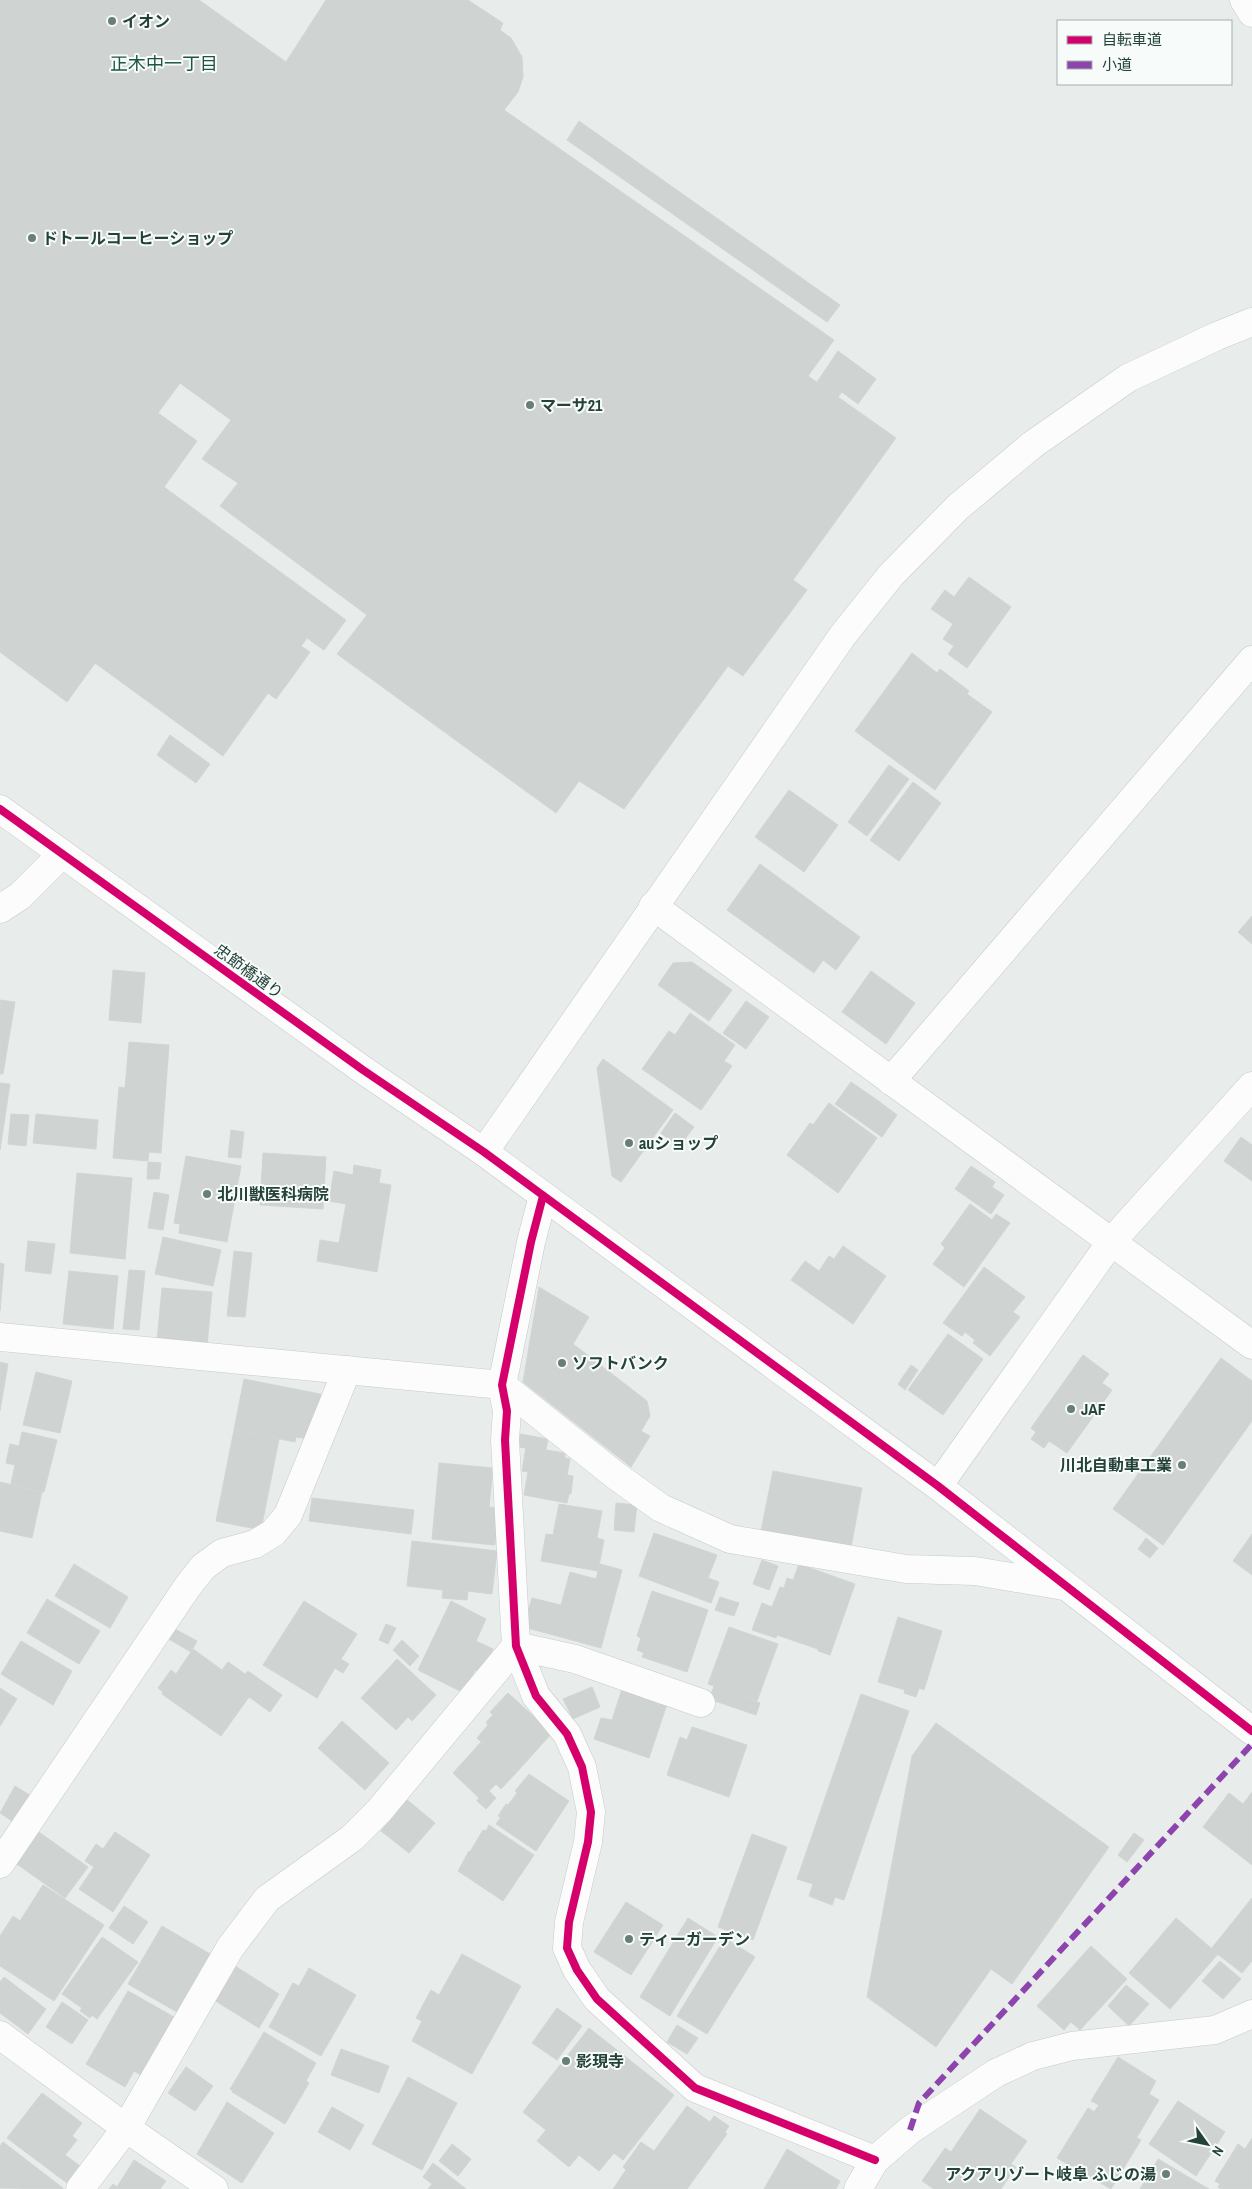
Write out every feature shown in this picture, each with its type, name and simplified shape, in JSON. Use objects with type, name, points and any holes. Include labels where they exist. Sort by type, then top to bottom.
[{"type":"street","points":[[1244,0],[1252,13]]},
{"type":"street","points":[[484,1152],[843,635],[891,575],[958,506],[1032,445],[1128,378],[1217,336],[1252,322]]},
{"type":"street","points":[[891,1081],[1252,660]]},
{"type":"street","name":"忠節橋通り","points":[[0,809],[364,1070],[484,1152],[938,1486],[1252,1731]]},
{"type":"street","points":[[0,909],[20,896],[62,854]]},
{"type":"street","points":[[653,906],[1252,1345]]},
{"type":"street","points":[[938,1486],[1111,1242],[1252,1086]]},
{"type":"street","points":[[544,1196],[531,1242],[502,1385],[507,1411],[506,1440],[516,1646],[536,1696],[567,1734],[582,1767],[591,1812],[588,1842],[569,1922],[568,1948],[576,1970],[597,1999],[695,2088],[875,2160]]},
{"type":"street","points":[[0,1337],[502,1385],[614,1475],[661,1508],[730,1539],[906,1569],[975,1571],[1068,1586]]},
{"type":"street","points":[[0,1864],[188,1586],[203,1567],[222,1553],[255,1544],[273,1533],[288,1515],[347,1370]]},
{"type":"street","points":[[516,1646],[575,1659],[700,1703]]},
{"type":"street","points":[[80,2189],[126,2128],[230,1948],[267,1899],[352,1838],[379,1811],[516,1646]]},
{"type":"street","points":[[858,2189],[875,2160],[910,2130],[996,2073],[1033,2056],[1072,2046],[1215,2030],[1252,2014]]},
{"type":"street","points":[[0,2035],[126,2128],[214,2189]]},
{"type":"building","name":"マーサ21","points":[[0,0],[199,0],[286,62],[326,0],[416,66],[464,0],[468,0],[503,23],[500,30],[511,38],[522,57],[523,77],[518,92],[504,110],[834,340],[808,376],[896,438],[793,580],[807,590],[743,676],[728,666],[624,809],[579,781],[556,813],[337,654],[367,615],[220,506],[238,483],[202,459],[231,420],[180,383],[158,413],[197,441],[164,487],[346,620],[324,650],[307,638],[301,646],[310,652],[276,699],[268,693],[223,756],[95,663],[67,702],[0,652]]},
{"type":"building","points":[[325,0],[464,0],[416,66]]},
{"type":"building","points":[[579,121],[840,305],[827,322],[567,140]]},
{"type":"building","points":[[838,351],[876,379],[858,404],[842,392],[838,397],[817,382]]},
{"type":"building","points":[[969,577],[1011,607],[967,668],[948,654],[954,646],[943,639],[953,624],[931,609],[945,590],[954,597]]},
{"type":"building","points":[[912,653],[937,673],[940,669],[969,691],[967,694],[992,712],[935,790],[855,731]]},
{"type":"building","points":[[170,735],[210,764],[196,783],[157,755]]},
{"type":"building","points":[[889,765],[909,779],[867,836],[848,822]]},
{"type":"building","points":[[913,782],[941,803],[899,861],[870,840]]},
{"type":"building","points":[[789,790],[838,825],[804,872],[755,837]]},
{"type":"building","points":[[760,864],[860,937],[836,970],[823,960],[814,973],[727,910]]},
{"type":"building","points":[[1252,916],[1252,944],[1238,932]]},
{"type":"building","points":[[692,962],[732,990],[709,1021],[658,985],[673,963]]},
{"type":"building","points":[[113,970],[145,973],[141,1023],[109,1020]]},
{"type":"building","points":[[871,971],[915,1003],[886,1044],[842,1012]]},
{"type":"building","points":[[0,1000],[15,1002],[3,1074],[0,1074]]},
{"type":"building","points":[[746,1001],[769,1017],[746,1049],[723,1033]]},
{"type":"building","points":[[690,1013],[735,1045],[724,1061],[732,1066],[701,1110],[642,1069],[669,1031],[675,1035]]},
{"type":"building","points":[[129,1042],[169,1045],[161,1153],[149,1152],[148,1161],[113,1158],[119,1087],[125,1088]]},
{"type":"building","name":"auショップ","points":[[603,1059],[673,1110],[621,1182],[612,1176],[597,1068]]},
{"type":"building","points":[[851,1082],[877,1100],[861,1122],[835,1104]]},
{"type":"building","points":[[0,1083],[10,1084],[0,1150]]},
{"type":"building","points":[[877,1100],[897,1115],[882,1137],[861,1122]]},
{"type":"building","points":[[829,1103],[877,1138],[838,1193],[787,1155],[810,1123],[813,1125]]},
{"type":"building","points":[[675,1113],[694,1127],[679,1147],[661,1133]]},
{"type":"building","points":[[11,1114],[29,1115],[26,1146],[8,1144]]},
{"type":"building","points":[[36,1114],[98,1120],[96,1149],[33,1143]]},
{"type":"building","points":[[231,1130],[244,1132],[241,1158],[228,1157]]},
{"type":"building","points":[[1241,1137],[1252,1145],[1252,1181],[1224,1161]]},
{"type":"building","points":[[263,1153],[326,1157],[323,1209],[260,1205]]},
{"type":"building","name":"北川獣医科病院","points":[[186,1156],[241,1166],[227,1242],[179,1233],[180,1224],[174,1223]]},
{"type":"building","points":[[148,1162],[161,1163],[159,1179],[147,1179]]},
{"type":"building","points":[[354,1165],[381,1170],[379,1183],[391,1185],[377,1272],[317,1261],[320,1240],[339,1243],[346,1204],[329,1201],[334,1171],[353,1175]]},
{"type":"building","points":[[971,1166],[995,1182],[992,1187],[1004,1195],[991,1214],[955,1189]]},
{"type":"building","points":[[77,1173],[132,1178],[125,1259],[70,1253]]},
{"type":"building","points":[[154,1192],[169,1195],[163,1230],[148,1228]]},
{"type":"building","points":[[970,1204],[992,1220],[996,1214],[1010,1223],[964,1287],[933,1264],[945,1248],[941,1244]]},
{"type":"building","points":[[163,1237],[221,1250],[213,1286],[155,1274]]},
{"type":"building","points":[[28,1241],[55,1244],[51,1274],[25,1271]]},
{"type":"building","points":[[843,1246],[886,1276],[853,1324],[791,1280],[805,1261],[819,1271],[829,1256],[834,1259]]},
{"type":"building","points":[[234,1251],[252,1253],[245,1317],[227,1316]]},
{"type":"building","points":[[0,1263],[4,1264],[0,1311]]},
{"type":"building","points":[[984,1267],[1025,1297],[1013,1312],[1020,1317],[990,1356],[973,1343],[975,1340],[965,1332],[962,1336],[943,1323]]},
{"type":"building","points":[[129,1270],[145,1271],[139,1330],[123,1329]]},
{"type":"building","points":[[69,1271],[118,1276],[113,1329],[63,1324]]},
{"type":"building","name":"ソフトバンク","points":[[539,1287],[589,1317],[573,1344],[647,1401],[650,1416],[641,1431],[650,1436],[631,1467],[523,1382]]},
{"type":"building","points":[[162,1288],[212,1292],[207,1346],[157,1341]]},
{"type":"building","points":[[948,1334],[983,1359],[943,1415],[908,1390]]},
{"type":"building","name":"JAF","points":[[1083,1355],[1109,1374],[1102,1383],[1112,1390],[1067,1453],[1049,1441],[1044,1448],[1031,1439],[1036,1432],[1031,1428]]},
{"type":"building","name":"川北自動車工業","points":[[1221,1358],[1252,1381],[1252,1421],[1163,1545],[1113,1509]]},
{"type":"building","points":[[0,1362],[8,1364],[0,1411]]},
{"type":"building","points":[[911,1365],[918,1370],[905,1390],[898,1384]]},
{"type":"building","points":[[36,1372],[72,1381],[60,1433],[23,1425]]},
{"type":"building","points":[[244,1379],[325,1395],[310,1439],[296,1437],[295,1442],[234,1430]]},
{"type":"building","points":[[234,1430],[279,1439],[261,1530],[216,1521]]},
{"type":"building","points":[[22,1432],[57,1440],[44,1492],[11,1484],[15,1465],[6,1463],[10,1444],[19,1446]]},
{"type":"building","points":[[520,1434],[548,1439],[546,1450],[517,1447]]},
{"type":"building","points":[[526,1447],[565,1453],[565,1458],[570,1459],[567,1475],[573,1476],[571,1494],[569,1494],[567,1503],[524,1495],[528,1472],[522,1471]]},
{"type":"building","points":[[439,1463],[493,1468],[489,1507],[498,1508],[495,1545],[432,1539]]},
{"type":"building","points":[[773,1471],[862,1488],[850,1553],[760,1536]]},
{"type":"building","points":[[0,1482],[42,1492],[32,1538],[0,1531]]},
{"type":"building","points":[[312,1498],[414,1510],[411,1534],[309,1521]]},
{"type":"building","points":[[616,1503],[637,1505],[634,1532],[614,1530]]},
{"type":"building","points":[[559,1504],[602,1511],[597,1538],[604,1540],[598,1571],[541,1561],[546,1534],[553,1535]]},
{"type":"building","points":[[654,1533],[717,1555],[708,1578],[719,1582],[711,1603],[639,1576]]},
{"type":"building","points":[[1252,1534],[1252,1575],[1233,1561]]},
{"type":"building","points":[[1146,1538],[1158,1548],[1150,1558],[1138,1549]]},
{"type":"building","points":[[412,1541],[497,1551],[492,1594],[468,1591],[467,1600],[442,1598],[443,1590],[407,1586]]},
{"type":"building","points":[[762,1560],[778,1566],[769,1590],[753,1584]]},
{"type":"building","points":[[74,1564],[128,1597],[110,1628],[55,1596]]},
{"type":"building","points":[[600,1564],[622,1570],[601,1648],[524,1627],[532,1598],[561,1605],[570,1572],[596,1579]]},
{"type":"building","points":[[799,1564],[855,1584],[830,1655],[777,1635],[776,1638],[752,1630],[762,1603],[772,1607],[780,1587],[784,1588],[787,1578],[793,1580]]},
{"type":"building","points":[[652,1591],[708,1610],[687,1672],[642,1657],[644,1653],[637,1650],[641,1638],[637,1636]]},
{"type":"building","points":[[720,1597],[739,1603],[734,1616],[715,1610]]},
{"type":"building","points":[[47,1599],[100,1631],[79,1664],[27,1633]]},
{"type":"building","points":[[304,1601],[357,1634],[341,1659],[349,1664],[343,1673],[335,1668],[317,1698],[263,1665]]},
{"type":"building","points":[[451,1601],[486,1619],[476,1641],[493,1649],[482,1673],[475,1670],[464,1693],[418,1670]]},
{"type":"building","points":[[898,1617],[942,1631],[924,1690],[919,1688],[916,1697],[904,1693],[905,1690],[878,1682]]},
{"type":"building","points":[[386,1624],[396,1628],[388,1644],[379,1640]]},
{"type":"building","points":[[729,1627],[778,1644],[757,1701],[708,1684]]},
{"type":"building","points":[[173,1628],[197,1641],[191,1652],[167,1638]]},
{"type":"building","points":[[402,1640],[419,1656],[410,1666],[393,1650]]},
{"type":"building","points":[[21,1641],[72,1671],[53,1705],[1,1674]]},
{"type":"building","points":[[193,1649],[222,1670],[228,1662],[245,1674],[248,1671],[282,1695],[270,1712],[249,1697],[221,1736],[162,1694],[163,1692],[158,1688],[171,1670],[176,1674]]},
{"type":"building","points":[[397,1659],[436,1695],[412,1721],[408,1717],[396,1730],[361,1698]]},
{"type":"building","points":[[714,1686],[760,1703],[756,1715],[709,1699]]},
{"type":"building","points":[[592,1687],[600,1707],[573,1719],[563,1699]]},
{"type":"building","points":[[0,1688],[17,1699],[0,1726]]},
{"type":"building","points":[[622,1689],[667,1704],[649,1758],[594,1739],[601,1718],[612,1720]]},
{"type":"building","points":[[508,1693],[552,1733],[516,1773],[477,1738],[488,1725],[486,1722],[493,1715],[490,1712]]},
{"type":"building","points":[[861,1694],[909,1711],[844,1900],[835,1897],[832,1905],[809,1896],[813,1884],[797,1879]]},
{"type":"building","points":[[342,1721],[389,1763],[365,1790],[318,1748]]},
{"type":"building","points":[[936,1723],[1109,1847],[1012,1984],[991,1969],[936,2047],[867,1997],[912,1756]]},
{"type":"building","points":[[692,1727],[747,1745],[729,1797],[667,1775],[680,1737],[687,1740]]},
{"type":"building","points":[[481,1742],[516,1773],[501,1789],[496,1784],[489,1791],[496,1798],[486,1809],[477,1801],[479,1798],[453,1773]]},
{"type":"building","points":[[529,1774],[569,1801],[536,1851],[496,1824],[501,1817],[498,1816],[517,1793],[515,1791]]},
{"type":"building","points":[[15,1786],[36,1799],[18,1825],[0,1813]]},
{"type":"building","points":[[1252,1792],[1252,1865],[1203,1827],[1229,1793],[1243,1804]]},
{"type":"building","points":[[406,1799],[435,1823],[409,1853],[381,1831]]},
{"type":"building","points":[[489,1825],[534,1855],[503,1901],[458,1871],[483,1830],[486,1831]]},
{"type":"building","points":[[36,1830],[88,1867],[65,1898],[14,1862]]},
{"type":"building","points":[[115,1832],[150,1855],[113,1912],[79,1889],[94,1867],[85,1861],[96,1844],[103,1849]]},
{"type":"building","points":[[1134,1833],[1144,1840],[1127,1862],[1118,1855]]},
{"type":"building","points":[[752,1834],[787,1847],[753,1940],[718,1927]]},
{"type":"building","points":[[43,1885],[104,1925],[54,2001],[0,1966],[0,1936],[13,1916],[20,1921]]},
{"type":"building","points":[[1252,1898],[1252,1961],[1242,1973],[1211,1949]]},
{"type":"building","name":"ティーガーデン","points":[[626,1902],[663,1925],[631,1975],[594,1952]]},
{"type":"building","points":[[124,1906],[148,1922],[133,1944],[109,1928]]},
{"type":"building","points":[[688,1918],[718,1937],[670,2016],[640,1997]]},
{"type":"building","points":[[1176,1918],[1218,1954],[1170,2009],[1129,1973]]},
{"type":"building","points":[[162,1926],[217,1958],[184,2016],[128,1984]]},
{"type":"building","points":[[102,1937],[138,1962],[97,2019],[92,2015],[90,2018],[80,2011],[82,2008],[62,1994]]},
{"type":"building","points":[[725,1938],[755,1957],[707,2034],[677,2016]]},
{"type":"building","points":[[1091,1946],[1127,1979],[1080,2030],[1071,2022],[1064,2030],[1037,2006]]},
{"type":"building","points":[[462,1954],[521,1986],[472,2074],[412,2041],[422,2021],[416,2018],[431,1990],[439,1995]]},
{"type":"building","points":[[1220,1961],[1241,1979],[1223,1999],[1202,1981]]},
{"type":"building","points":[[235,1966],[279,1994],[259,2028],[214,2000]]},
{"type":"building","points":[[309,1968],[356,1995],[321,2056],[269,2027],[293,1983],[299,1986]]},
{"type":"building","points":[[4,1977],[46,2009],[28,2034],[0,2013],[0,1982]]},
{"type":"building","points":[[1126,1985],[1149,2004],[1129,2026],[1108,2006]]},
{"type":"building","points":[[128,1991],[181,2021],[148,2079],[134,2071],[125,2087],[86,2064]]},
{"type":"building","points":[[62,2002],[88,2020],[72,2044],[46,2027]]},
{"type":"building","points":[[557,2008],[582,2026],[557,2060],[532,2043]]},
{"type":"building","points":[[677,2025],[698,2038],[687,2054],[667,2042]]},
{"type":"building","points":[[589,2028],[674,2095],[623,2160],[614,2153],[599,2171],[579,2155],[569,2167],[537,2141],[546,2130],[523,2112]]},
{"type":"building","points":[[264,2032],[316,2063],[306,2081],[309,2083],[285,2124],[230,2089]]},
{"type":"building","points":[[341,2049],[389,2066],[379,2093],[331,2075]]},
{"type":"building","points":[[1118,2057],[1156,2081],[1149,2094],[1159,2100],[1137,2137],[1094,2112],[1099,2105],[1091,2101]]},
{"type":"building","points":[[186,2067],[213,2086],[195,2111],[168,2093]]},
{"type":"building","points":[[408,2077],[457,2103],[422,2170],[372,2144]]},
{"type":"building","points":[[42,2093],[82,2123],[72,2136],[77,2140],[65,2155],[80,2166],[67,2183],[7,2138]]},
{"type":"building","points":[[1178,2101],[1225,2132],[1196,2176],[1149,2144]]},
{"type":"building","points":[[227,2102],[274,2133],[242,2183],[197,2154]]},
{"type":"building","points":[[687,2106],[710,2122],[714,2116],[729,2126],[725,2132],[727,2134],[687,2189],[613,2189],[626,2170],[623,2167],[641,2142],[654,2151]]},
{"type":"building","points":[[332,2107],[364,2125],[350,2150],[318,2132]]},
{"type":"building","points":[[1088,2108],[1141,2140],[1111,2189],[1057,2158]]},
{"type":"building","points":[[980,2109],[1027,2141],[1011,2164],[1016,2167],[1001,2189],[934,2189],[922,2181],[945,2148],[951,2152]]},
{"type":"building","points":[[1252,2138],[1252,2189],[1221,2189],[1218,2187],[1220,2184],[1215,2181],[1238,2144],[1245,2149]]},
{"type":"building","points":[[3,2142],[63,2189],[0,2188],[0,2146]]},
{"type":"building","points":[[452,2144],[471,2159],[458,2176],[439,2161]]},
{"type":"building","points":[[787,2149],[840,2181],[836,2189],[764,2189]]},
{"type":"building","name":"アクアリゾート岐阜 ふじの湯","points":[[1158,2159],[1209,2189],[1140,2189]]},
{"type":"building","points":[[134,2160],[166,2181],[160,2189],[109,2189],[113,2184],[117,2187]]},
{"type":"building","points":[[433,2163],[466,2189],[428,2189],[432,2184],[423,2177]]},
{"type":"marked path","points":[[910,2130],[919,2103],[1252,1744]]},
{"type":"cycle path","points":[[0,809],[363,1070],[484,1152],[938,1486],[1252,1731]]},
{"type":"cycle path","points":[[543,1196],[531,1242],[502,1385],[507,1411],[505,1440],[516,1646],[536,1696],[567,1734],[582,1767],[591,1812],[588,1842],[569,1922],[567,1948],[577,1970],[597,1999],[695,2088],[875,2160]]},
{"type":"place","name":"イオン","points":[[112,21]]},
{"type":"place","name":"ドトールコーヒーショップ","points":[[32,238]]},
{"type":"place","name":"マーサ21","points":[[530,405]]},
{"type":"place","name":"auショップ","points":[[629,1143]]},
{"type":"place","name":"北川獣医科病院","points":[[207,1194]]},
{"type":"place","name":"ソフトバンク","points":[[562,1363]]},
{"type":"place","name":"JAF","points":[[1071,1409]]},
{"type":"place","name":"川北自動車工業","points":[[1182,1465]]},
{"type":"place","name":"ティーガーデン","points":[[629,1939]]},
{"type":"place","name":"影現寺","points":[[566,2061]]},
{"type":"place","name":"アクアリゾート岐阜 ふじの湯","points":[[1166,2174]]},
{"type":"district","name":"正木中一丁目","points":[[164,63]]}]
